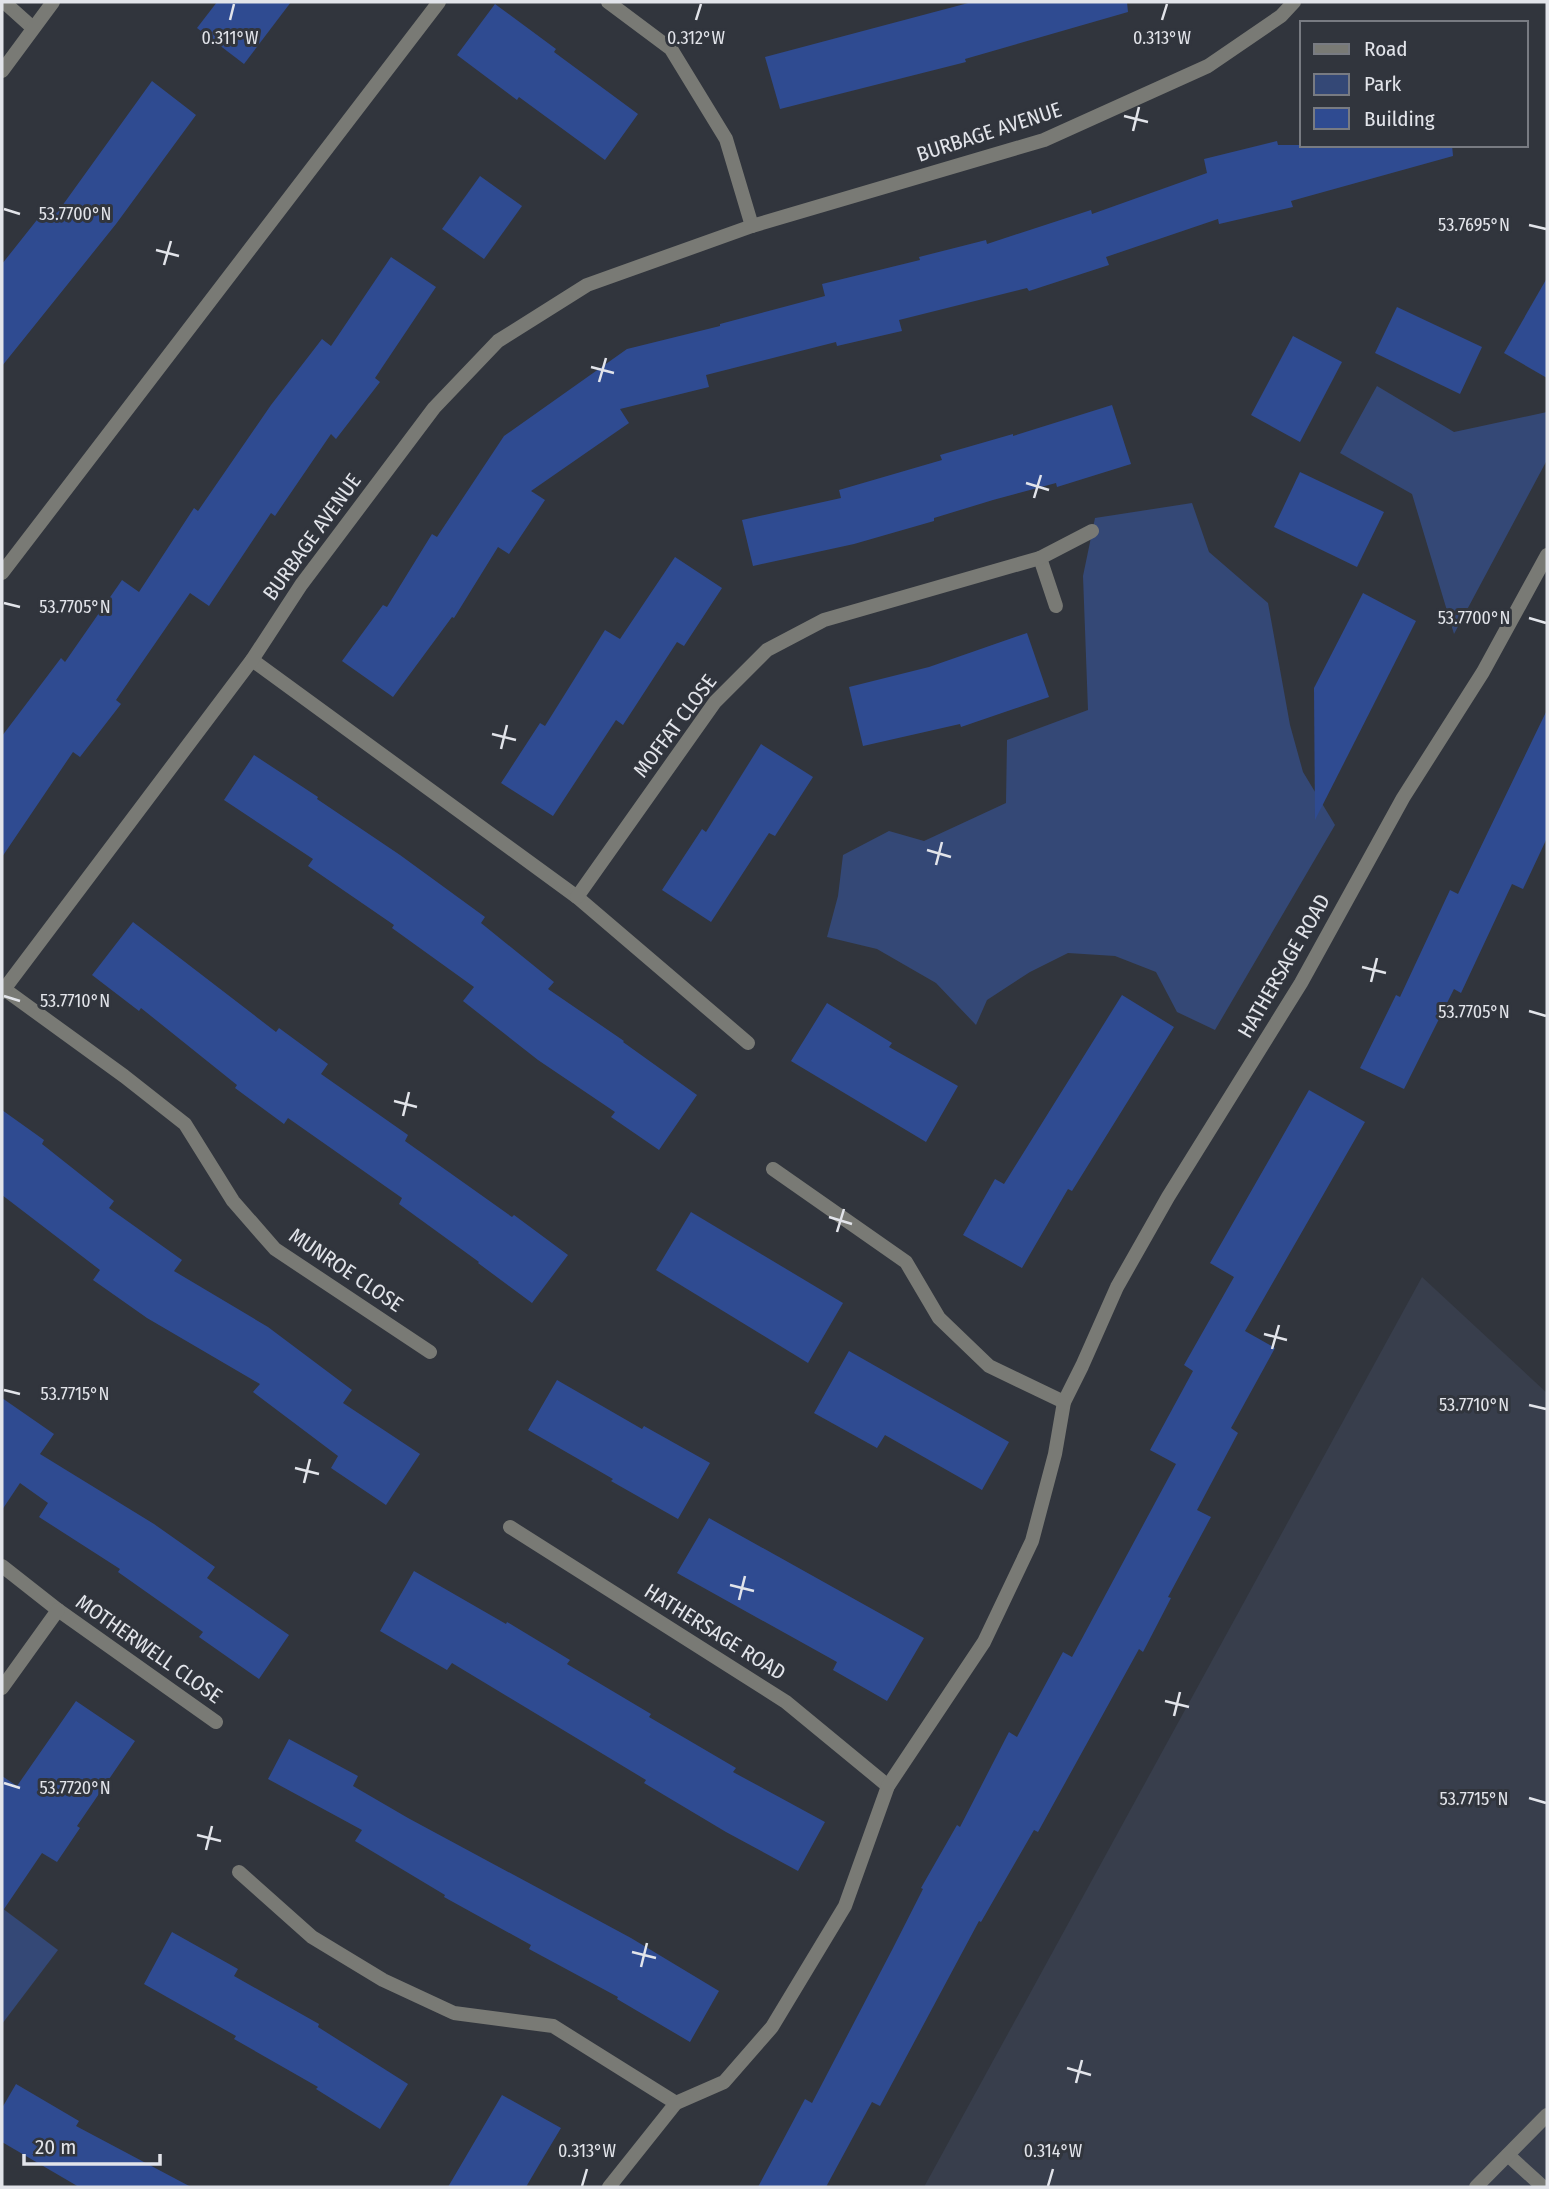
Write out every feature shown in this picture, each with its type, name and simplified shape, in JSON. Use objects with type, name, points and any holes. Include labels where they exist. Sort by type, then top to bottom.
[{"type":"street","points":[[4,2],[33,28]]},
{"type":"street","points":[[2,71],[53,2]]},
{"type":"street","points":[[2,573],[439,2]]},
{"type":"street","points":[[608,2],[671,49],[726,139],[752,226]]},
{"type":"street","name":"BURBAGE AVENUE","points":[[3,990],[251,660],[300,585],[434,408],[498,341],[587,285],[752,226],[1044,140],[1208,66],[1281,16],[1294,2]]},
{"type":"street","name":"MOFFAT CLOSE","points":[[577,897],[715,702],[766,650],[824,620],[1040,558],[1092,531]]},
{"type":"street","name":"HATHERSAGE ROAD","points":[[609,2187],[676,2103],[724,2082],[772,2027],[845,1906],[888,1786],[984,1642],[1032,1541],[1055,1454],[1064,1402],[1117,1287],[1162,1208],[1301,983],[1403,798],[1483,672],[1547,555]]},
{"type":"street","points":[[1040,558],[1056,606]]},
{"type":"street","points":[[251,660],[577,897],[748,1043]]},
{"type":"street","name":"MUNROE CLOSE","points":[[3,990],[186,1124],[233,1201],[275,1249],[430,1352]]},
{"type":"street","points":[[773,1169],[906,1262],[939,1318],[989,1366],[1064,1402]]},
{"type":"street","name":"HATHERSAGE ROAD","points":[[510,1527],[786,1702],[888,1786]]},
{"type":"street","name":"MOTHERWELL CLOSE","points":[[2,1566],[58,1610],[216,1722]]},
{"type":"street","name":"MOTHERWELL CLOSE","points":[[2,1688],[58,1610]]},
{"type":"street","points":[[239,1872],[312,1937],[383,1980],[454,2012],[553,2026],[676,2103]]},
{"type":"street","points":[[1476,2187],[1547,2115]]},
{"type":"street","points":[[1508,2155],[1543,2187]]},
{"type":"shaded area","points":[[1422,1277],[1547,1393],[1547,2187],[924,2187]]},
{"type":"green space","points":[[1377,386],[1454,432],[1547,412],[1547,460],[1454,634],[1412,494],[1340,453]]},
{"type":"green space","points":[[1192,503],[1209,552],[1268,603],[1290,725],[1303,772],[1335,825],[1215,1030],[1177,1012],[1156,972],[1115,956],[1068,953],[1030,972],[987,1000],[976,1025],[936,983],[877,949],[827,937],[838,896],[843,855],[889,831],[924,841],[1006,803],[1007,740],[1088,710],[1083,576],[1095,518]]},
{"type":"green space","points":[[2,1908],[58,1950],[2,2024]]},
{"type":"building","points":[[217,2],[291,2],[244,64],[197,28]]},
{"type":"building","points":[[972,2],[1127,2],[1128,12],[965,59],[966,62],[780,109],[765,57]]},
{"type":"building","points":[[495,4],[638,114],[605,160],[457,55]]},
{"type":"building","points":[[152,81],[196,115],[116,224],[2,366],[2,264],[48,206],[57,213]]},
{"type":"building","points":[[1277,141],[1278,145],[1300,147],[1452,147],[1453,156],[1291,201],[1293,207],[1219,224],[1218,219],[1106,257],[1109,265],[1029,291],[1027,288],[899,320],[902,331],[837,346],[836,342],[706,375],[709,387],[620,409],[629,423],[531,491],[545,500],[509,554],[498,547],[454,618],[452,617],[393,697],[342,661],[383,605],[387,607],[432,534],[437,537],[504,436],[627,349],[825,296],[822,284],[920,260],[919,257],[986,240],[987,244],[1091,210],[1092,214],[1207,173],[1204,159]]},
{"type":"building","points":[[480,176],[522,206],[484,259],[442,229]]},
{"type":"building","points":[[391,257],[436,287],[375,378],[380,382],[336,439],[331,434],[275,516],[271,513],[209,606],[190,593],[116,700],[121,704],[80,757],[73,752],[2,857],[2,736],[61,658],[65,662],[122,580],[139,592],[194,508],[198,511],[271,405],[322,339],[331,346]]},
{"type":"building","points":[[1547,278],[1547,378],[1504,353]]},
{"type":"building","points":[[1397,307],[1482,347],[1460,394],[1375,353]]},
{"type":"building","points":[[1293,336],[1342,362],[1300,442],[1251,415]]},
{"type":"building","points":[[1112,405],[1131,464],[1057,487],[1056,483],[993,500],[934,518],[934,521],[854,544],[753,566],[742,520],[841,498],[839,490],[942,460],[940,455],[1013,436]]},
{"type":"building","points":[[1300,472],[1384,512],[1357,567],[1274,527]]},
{"type":"building","points":[[675,557],[722,588],[684,646],[677,642],[623,725],[616,720],[553,816],[501,783],[540,723],[545,726],[605,630],[620,639]]},
{"type":"building","points":[[1363,593],[1416,621],[1315,820],[1314,688]]},
{"type":"building","points":[[1027,633],[1049,697],[961,727],[960,724],[863,746],[849,687],[929,667]]},
{"type":"building","points":[[1547,710],[1547,838],[1523,889],[1512,884],[1461,993],[1454,989],[1404,1089],[1360,1068],[1396,995],[1400,997],[1450,890],[1458,894]]},
{"type":"building","points":[[761,744],[813,777],[775,836],[769,833],[711,922],[662,890],[702,829],[706,832]]},
{"type":"building","points":[[254,755],[318,797],[317,799],[485,917],[481,923],[554,982],[548,989],[697,1095],[659,1150],[611,1117],[615,1112],[538,1060],[463,1001],[474,987],[392,928],[394,925],[308,866],[313,859],[224,800]]},
{"type":"building","points":[[133,922],[276,1032],[279,1028],[328,1064],[321,1074],[408,1135],[405,1141],[568,1255],[532,1303],[399,1204],[402,1198],[288,1118],[284,1124],[235,1088],[237,1085],[141,1008],[139,1011],[92,975]]},
{"type":"building","points":[[1122,995],[1174,1027],[1072,1191],[1068,1189],[1022,1268],[963,1235],[995,1179],[1004,1184]]},
{"type":"building","points":[[827,1003],[892,1043],[889,1047],[958,1086],[926,1142],[791,1061]]},
{"type":"building","points":[[1309,1090],[1365,1122],[1245,1331],[1275,1348],[1231,1428],[1238,1433],[1197,1510],[1211,1517],[1168,1597],[1171,1598],[1143,1652],[1139,1649],[1038,1832],[1034,1830],[981,1922],[979,1921],[880,2106],[872,2102],[826,2187],[758,2187],[805,2099],[812,2103],[923,1889],[921,1888],[957,1825],[960,1827],[1009,1732],[1017,1737],[1063,1652],[1072,1657],[1176,1464],[1150,1450],[1193,1371],[1184,1365],[1234,1277],[1210,1263]]},
{"type":"building","points":[[2,1110],[44,1140],[42,1144],[114,1201],[109,1208],[182,1260],[174,1271],[268,1327],[352,1390],[343,1403],[420,1454],[386,1505],[331,1468],[338,1456],[253,1392],[260,1384],[147,1318],[93,1280],[100,1270],[2,1195]]},
{"type":"building","points":[[691,1212],[843,1303],[808,1363],[656,1270]]},
{"type":"building","points":[[849,1351],[1009,1442],[982,1490],[885,1435],[877,1448],[814,1413]]},
{"type":"building","points":[[557,1380],[642,1429],[644,1426],[710,1463],[678,1519],[528,1430]]},
{"type":"building","points":[[2,1398],[54,1434],[40,1454],[154,1524],[215,1567],[207,1578],[289,1635],[259,1679],[199,1637],[203,1632],[118,1572],[120,1569],[39,1517],[48,1503],[20,1483],[2,1510]]},
{"type":"building","points":[[709,1518],[924,1638],[887,1701],[833,1670],[837,1662],[677,1573]]},
{"type":"building","points":[[414,1571],[570,1660],[567,1664],[651,1714],[649,1717],[736,1768],[733,1772],[825,1822],[798,1871],[644,1783],[646,1780],[452,1663],[447,1670],[380,1631]]},
{"type":"building","points":[[76,1701],[135,1741],[77,1826],[80,1828],[57,1862],[42,1853],[2,1912],[2,1776],[17,1786]]},
{"type":"building","points":[[289,1739],[358,1776],[353,1786],[631,1938],[719,1991],[690,2042],[617,1999],[618,1997],[529,1949],[531,1945],[444,1897],[445,1895],[355,1841],[362,1830],[268,1779]]},
{"type":"building","points":[[172,1932],[238,1969],[234,1976],[319,2024],[318,2027],[408,2084],[380,2129],[316,2089],[318,2087],[234,2039],[236,2036],[144,1984]]},
{"type":"building","points":[[16,2084],[79,2121],[76,2126],[191,2187],[79,2187],[2,2142],[2,2108]]},
{"type":"building","points":[[502,2095],[561,2128],[526,2187],[448,2187]]}]
